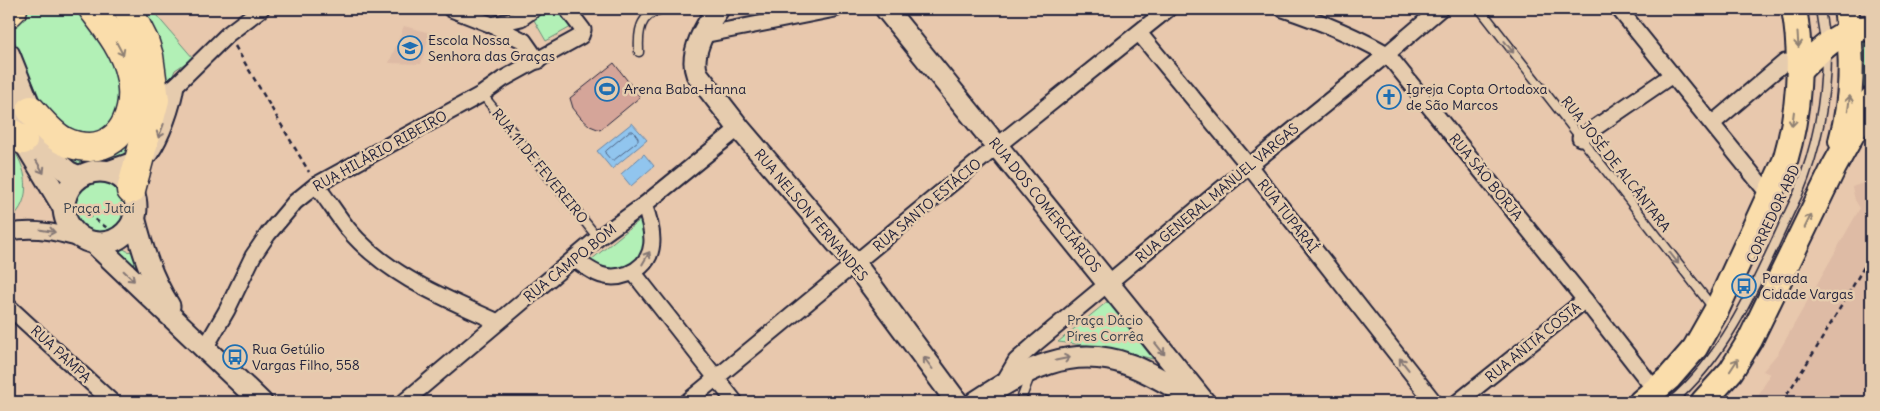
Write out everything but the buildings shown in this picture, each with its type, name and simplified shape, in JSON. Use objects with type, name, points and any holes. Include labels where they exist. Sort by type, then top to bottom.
[{"type":"highway","points":[[9,13],[13,9]]},
{"type":"highway","points":[[20,110],[50,129],[65,142],[82,147],[97,146],[108,142],[126,124],[132,110],[133,95],[130,73],[122,51],[93,9]]},
{"type":"highway","points":[[128,9],[145,43],[165,92],[138,160],[131,190]]},
{"type":"main road","points":[[1656,398],[1695,348],[1716,311],[1785,161],[1791,140],[1792,66],[1798,37],[1794,9]]},
{"type":"main road","points":[[1792,66],[1826,47],[1855,20]]},
{"type":"main road","points":[[1834,167],[1846,124],[1850,100],[1855,20]]},
{"type":"main road","points":[[1703,402],[1731,371],[1750,340],[1834,167],[1871,100]]},
{"type":"street","points":[[165,92],[228,34],[261,9]]},
{"type":"street","points":[[451,9],[492,25],[524,41],[538,61]]},
{"type":"street","points":[[492,25],[521,18],[534,9]]},
{"type":"street","name":"RUA HILÁRIO RIBEIRO","points":[[205,348],[227,310],[253,256],[268,234],[295,202],[316,184],[482,94],[503,79],[538,61],[582,34],[583,30],[567,9]]},
{"type":"street","points":[[713,17],[835,9]]},
{"type":"street","name":"RUA DOS COMERCIÁRIOS","points":[[886,9],[1202,402]]},
{"type":"street","name":"RUA SANTO ESTÁCIO","points":[[686,402],[997,146],[1168,9]]},
{"type":"street","name":"RUA SÃO BORJA","points":[[1283,9],[1313,19],[1387,54],[1585,300],[1656,398]]},
{"type":"street","name":"RUA GENERAL MANUEL VARGAS","points":[[1002,385],[1016,361],[1440,9]]},
{"type":"street","points":[[1619,9],[1770,196]]},
{"type":"street","name":"RUA NELSON FERNANDES","points":[[713,17],[695,58],[697,74],[739,128],[855,264],[958,402]]},
{"type":"street","name":"RUA TUPARAÍ","points":[[1139,33],[1249,166],[1434,402]]},
{"type":"street","points":[[9,55],[17,74],[20,110],[16,136],[68,206]]},
{"type":"street","points":[[1712,123],[1792,66]]},
{"type":"street","points":[[1580,138],[1672,75]]},
{"type":"street","points":[[20,110],[53,158],[68,172],[79,177]]},
{"type":"street","name":"RUA CAMPO BOM","points":[[404,402],[575,260],[598,238],[644,205],[739,128]]},
{"type":"street","points":[[138,160],[102,171],[90,172],[79,177],[72,183],[66,194],[68,206],[65,216],[73,231],[90,242],[261,402]]},
{"type":"street","points":[[9,232],[26,228],[40,229],[90,242],[120,243],[134,217],[136,207],[131,190],[119,176],[102,171]]},
{"type":"street","points":[[316,184],[349,229],[373,253],[394,269],[422,286],[498,322]]},
{"type":"street","points":[[575,260],[601,275],[610,277],[623,276],[633,272],[642,265],[652,247],[652,223],[644,205]]},
{"type":"street","points":[[134,217],[141,247],[150,268],[166,302],[183,327]]},
{"type":"street","points":[[633,272],[735,402]]},
{"type":"street","name":"RUA ANITA COSTA","points":[[1458,402],[1585,300]]},
{"type":"street","name":"RUA PAMPA","points":[[9,307],[112,402]]},
{"type":"street","points":[[976,402],[1002,385],[1032,370],[1056,360],[1080,356],[1103,358],[1129,364],[1202,402]]},
{"type":"lane","points":[[639,52],[640,28],[653,11],[662,9]]},
{"type":"lane","name":"RUA JOSÉ DE ALCÂNTARA","points":[[1480,9],[1716,311]]},
{"type":"lane","name":"CORREDOR ABD","points":[[1656,398],[1707,366],[1731,330],[1798,194],[1807,171],[1820,123],[1824,98],[1826,47],[1820,9]]},
{"type":"lane","name":"RUA 11 DE FEVEREIRO","points":[[482,94],[598,238]]},
{"type":"lane","points":[[1020,402],[1032,370]]},
{"type":"path","points":[[228,34],[316,184]]},
{"type":"path","points":[[68,206],[110,230],[120,243]]},
{"type":"path","points":[[1782,402],[1871,256]]},
{"type":"shaded area","name":"Escola Nossa Senhora das Graças","points":[[404,26],[430,33],[421,64],[389,63]]},
{"type":"shaded area","points":[[1871,180],[1871,402],[1755,402],[1770,374],[1763,371],[1778,353],[1860,208],[1855,200],[1852,187]]},
{"type":"green space","points":[[30,9],[79,9],[84,13],[116,67],[123,106],[101,134],[67,132],[41,101],[9,29],[9,26]]},
{"type":"green space","points":[[102,9],[116,9],[127,27],[132,142],[121,157],[114,160],[74,164],[55,148],[130,133]]},
{"type":"green space","points":[[134,9],[151,9],[193,58],[175,70],[168,87]]},
{"type":"green space","points":[[547,9],[558,9],[571,27],[546,41],[534,20]]},
{"type":"green space","points":[[1871,38],[1871,78],[1858,109],[1860,42],[1862,39]]},
{"type":"green space","points":[[9,144],[20,162],[26,183],[22,203],[9,220]]},
{"type":"green space","name":"Praça Jutaí","points":[[111,182],[121,187],[124,198],[125,208],[121,223],[117,228],[106,231],[95,232],[87,229],[75,217],[74,208],[77,199],[83,188],[97,183]]},
{"type":"green space","points":[[645,216],[650,235],[640,260],[621,271],[603,269],[591,260]]},
{"type":"green space","points":[[122,248],[133,252],[147,283],[109,252]]},
{"type":"green space","name":"Praça Dácio Píres Corrêa","points":[[1108,301],[1153,359],[1104,347],[1058,342]]},
{"type":"water","points":[[632,123],[647,140],[612,169],[597,151]]},
{"type":"water","points":[[644,154],[654,166],[631,186],[621,174]]},
{"type":"place","name":"Escola Nossa Senhora das Graças","points":[[410,48]]},
{"type":"place","name":"Arena Baba-Hanna","points":[[607,89]]},
{"type":"place","name":"Igreja Copta Ortodoxa de São Marcos","points":[[1389,97]]},
{"type":"place","name":"Parada Cidade Vargas","points":[[1744,286]]},
{"type":"place","name":"Rua Getúlio Vargas Filho, 558","points":[[235,357]]}]
